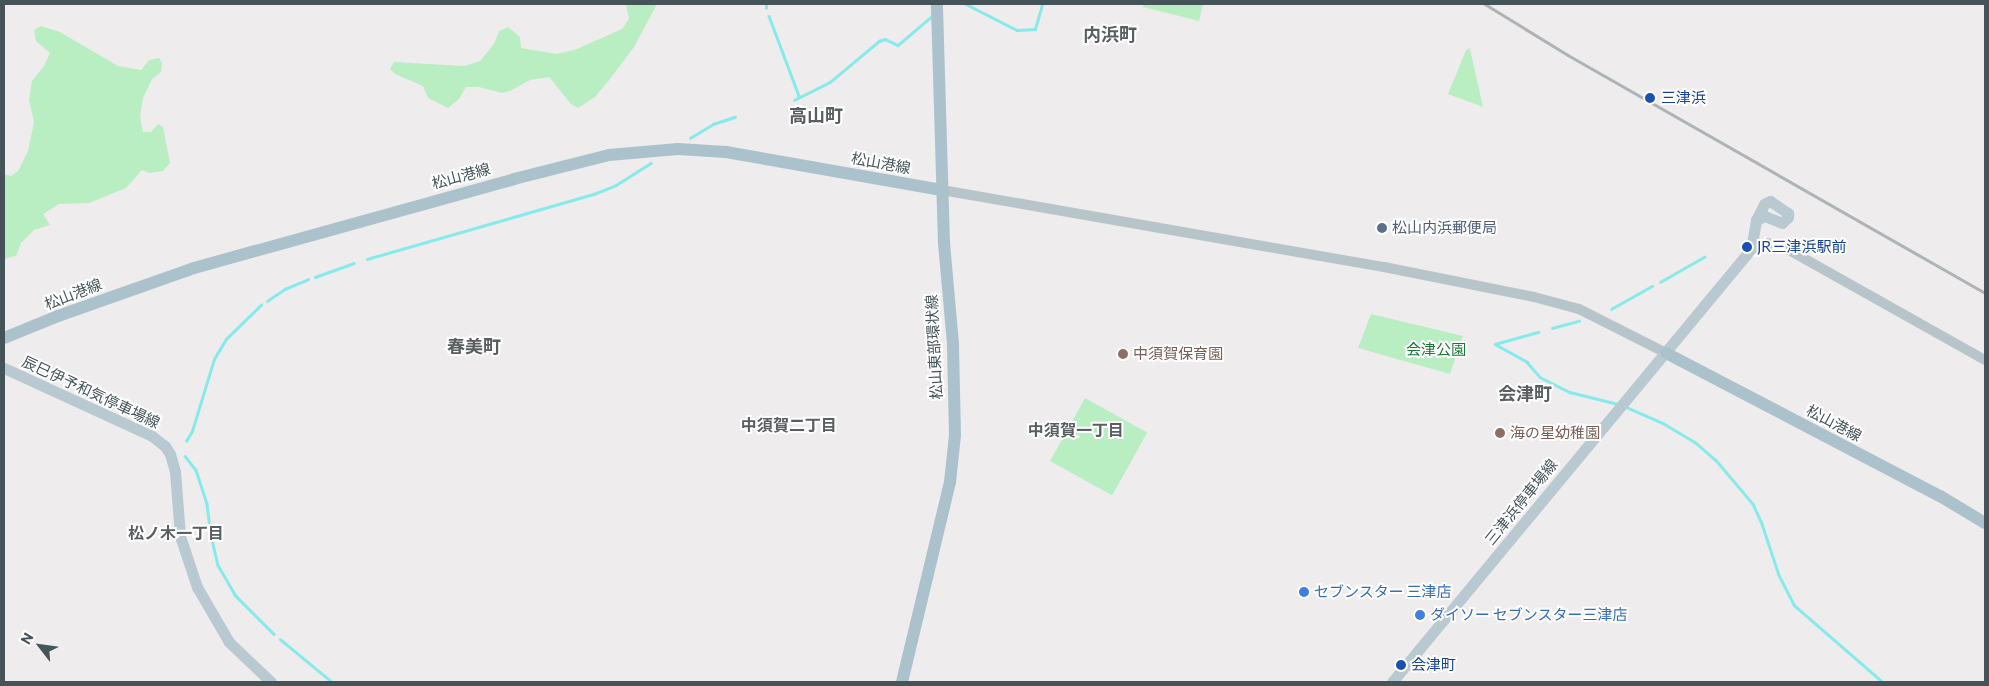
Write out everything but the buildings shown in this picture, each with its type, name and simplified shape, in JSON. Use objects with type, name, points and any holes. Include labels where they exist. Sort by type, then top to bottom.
[{"type":"main road","name":"松山東部環状線","points":[[902,682],[953,462],[953,344],[946,275],[942,190],[937,4]]},
{"type":"main road","name":"松山港線","points":[[4,338],[194,268],[514,179],[609,155],[678,149],[726,152],[942,190]]},
{"type":"main road","name":"三津浜停車場線","points":[[1392,682],[1751,249],[1756,220]]},
{"type":"main road","name":"松山港線","points":[[1666,353],[1940,496],[1985,523]]},
{"type":"main road","name":"辰巳伊予和気停車場線","points":[[4,368],[152,436],[165,446],[170,454],[175,472],[180,536],[197,587],[229,642],[271,682]]},
{"type":"street","points":[[942,190],[1384,267],[1534,297],[1580,309],[1666,353]]},
{"type":"street","points":[[1751,249],[1766,243],[1780,246],[1985,360]]},
{"type":"green space","points":[[626,4],[657,4],[634,47],[610,79],[595,97],[578,108],[571,104],[549,77],[530,80],[510,91],[502,93],[479,87],[466,87],[459,99],[448,108],[428,98],[423,86],[395,74],[390,69],[394,62],[464,66],[480,61],[494,44],[499,31],[508,27],[520,37],[521,48],[557,54],[577,49],[622,29],[629,19]]},
{"type":"green space","points":[[1144,4],[1203,4],[1199,21],[1143,7]]},
{"type":"green space","points":[[41,26],[60,32],[118,66],[141,70],[149,60],[159,58],[162,63],[161,72],[152,79],[143,98],[140,117],[143,132],[151,132],[158,124],[163,127],[170,163],[163,171],[149,173],[142,170],[126,188],[89,203],[59,204],[43,214],[50,225],[34,230],[21,243],[16,256],[4,259],[4,174],[11,176],[18,171],[28,151],[34,122],[29,100],[32,81],[44,66],[50,53],[36,41],[34,30]]},
{"type":"green space","points":[[1470,48],[1483,107],[1448,94],[1466,50]]},
{"type":"green space","name":"会津公園","points":[[1371,314],[1463,336],[1450,374],[1358,348]]},
{"type":"green space","points":[[1085,398],[1147,432],[1112,495],[1050,461]]},
{"type":"waterway","points":[[966,4],[1017,30],[1035,29],[1042,4]]},
{"type":"waterway","points":[[769,16],[799,96]]},
{"type":"waterway","points":[[794,100],[830,82],[879,41],[885,39],[898,45],[932,16]]},
{"type":"waterway","points":[[690,138],[713,124],[735,117]]},
{"type":"waterway","points":[[367,259],[594,194],[616,185],[651,163]]},
{"type":"waterway","points":[[1660,282],[1704,257]]},
{"type":"waterway","points":[[315,277],[354,263]]},
{"type":"waterway","points":[[267,301],[285,289],[308,279]]},
{"type":"waterway","points":[[1611,309],[1652,286]]},
{"type":"waterway","points":[[186,441],[192,431],[214,359],[226,339],[261,305]]},
{"type":"waterway","points":[[1552,328],[1579,321]]},
{"type":"waterway","points":[[1495,344],[1538,332]]},
{"type":"waterway","points":[[1495,344],[1527,362],[1540,377],[1570,392],[1618,404]]},
{"type":"waterway","points":[[1626,407],[1663,423],[1695,442],[1716,460],[1753,504],[1761,521],[1779,575],[1794,605],[1883,682]]},
{"type":"waterway","points":[[185,456],[196,470],[207,504],[211,535],[218,565],[235,595],[274,634]]},
{"type":"waterway","points":[[280,639],[332,682]]},
{"type":"railway","points":[[1485,4],[1568,55],[1985,293]]},
{"type":"place","name":"三津浜","points":[[1650,98]]},
{"type":"place","name":"松山内浜郵便局","points":[[1382,228]]},
{"type":"place","name":"JR三津浜駅前","points":[[1747,247]]},
{"type":"place","name":"中須賀保育園","points":[[1123,354]]},
{"type":"place","name":"海の星幼稚園","points":[[1500,433]]},
{"type":"place","name":"セブンスター 三津店","points":[[1304,592]]},
{"type":"place","name":"ダイソー セブンスター三津店","points":[[1420,615]]},
{"type":"place","name":"会津町","points":[[1401,665]]},
{"type":"district","name":"内浜町","points":[[1110,34]]},
{"type":"district","name":"高山町","points":[[816,115]]},
{"type":"district","name":"春美町","points":[[474,346]]},
{"type":"district","name":"会津町","points":[[1525,393]]},
{"type":"district","name":"中須賀二丁目","points":[[789,425]]},
{"type":"district","name":"中須賀一丁目","points":[[1076,430]]},
{"type":"district","name":"松ノ木一丁目","points":[[176,533]]}]
